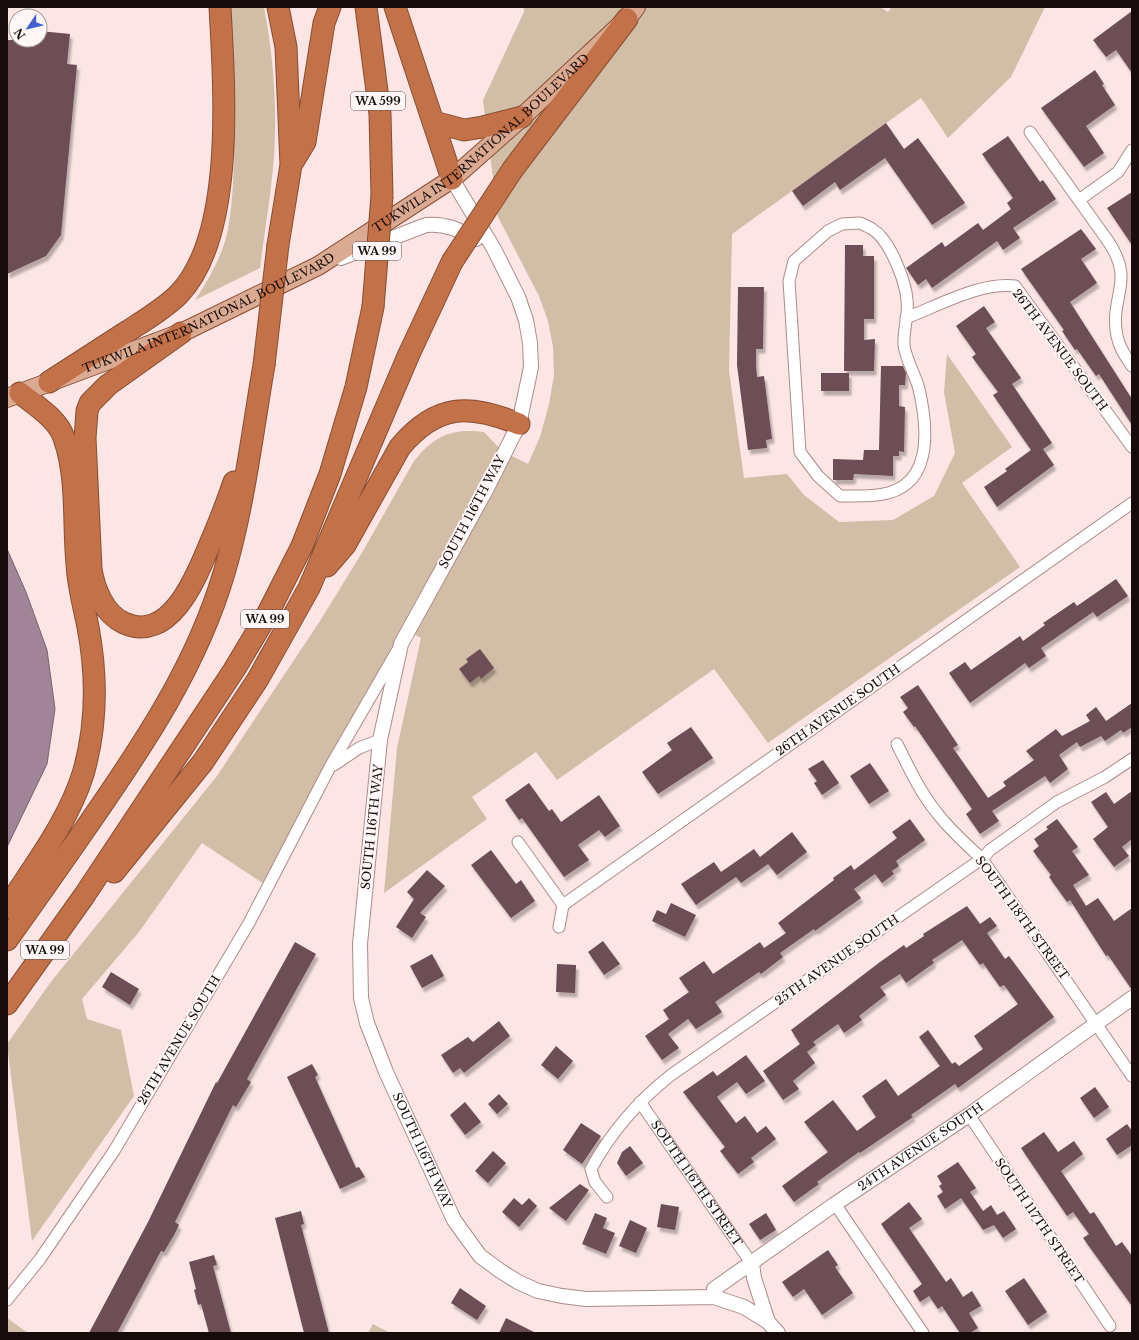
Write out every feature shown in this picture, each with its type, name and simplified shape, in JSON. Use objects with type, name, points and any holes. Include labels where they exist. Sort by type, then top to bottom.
[{"type":"highway","points":[[49,382],[157,312],[178,294],[190,280],[208,243],[215,219],[218,200],[224,118],[220,7]]},
{"type":"highway","points":[[278,7],[286,47],[291,165]]},
{"type":"highway","name":"WA 599","points":[[366,7],[380,114],[382,196]]},
{"type":"highway","points":[[395,7],[452,179]]},
{"type":"highway","points":[[84,896],[109,878],[203,762],[258,679],[309,588],[409,354],[452,262],[513,169],[632,13]]},
{"type":"highway","points":[[291,165],[304,142],[327,15]]},
{"type":"highway","points":[[434,122],[464,130],[483,127],[522,117]]},
{"type":"highway","name":"WA 99","points":[[12,933],[136,756],[179,684],[203,631],[224,574],[241,502],[264,365],[278,245],[291,165]]},
{"type":"highway","name":"WA 99","points":[[7,1004],[84,896],[234,670],[268,613],[302,546],[330,474],[352,401],[373,307],[382,196]]},
{"type":"highway","points":[[181,333],[108,385],[90,403],[86,411],[85,438],[92,575],[100,598],[108,611],[118,621],[137,626],[156,624],[168,616],[187,594],[224,511],[252,434]]},
{"type":"highway","points":[[7,908],[49,843],[74,796],[82,775],[89,748],[94,700],[91,650],[77,565],[72,481],[66,444],[58,426],[14,395]]},
{"type":"highway","points":[[309,588],[345,545],[400,446],[424,423],[452,411],[466,410],[492,414],[519,424]]},
{"type":"main road","name":"TUKWILA INTERNATIONAL BOULEVARD","points":[[14,395],[181,333],[318,266],[452,179],[522,117],[632,13]]},
{"type":"street","points":[[1030,132],[1114,250],[1120,264],[1121,285],[1116,310],[1117,334],[1121,348],[1132,366]]},
{"type":"street","points":[[1079,200],[1118,172],[1132,150]]},
{"type":"street","name":"SOUTH 116TH WAY","points":[[452,179],[494,249],[518,297],[526,320],[530,343],[531,367],[519,424],[486,490],[401,644],[380,740],[360,944],[361,998],[367,1023],[375,1046],[454,1220],[480,1256],[518,1282],[538,1291],[586,1299],[714,1297]]},
{"type":"street","points":[[318,266],[426,224],[438,223],[451,226],[494,249]]},
{"type":"street","points":[[860,223],[873,229],[883,238],[903,278],[907,300],[906,318],[904,346],[919,388],[926,439],[923,457],[917,472],[905,486],[888,493],[840,496],[818,476],[800,452],[789,281],[794,261],[828,232],[842,224],[860,223]]},
{"type":"street","name":"26TH AVENUE SOUTH","points":[[906,318],[984,288],[1002,285],[1015,286],[1132,447]]},
{"type":"street","name":"26TH AVENUE SOUTH","points":[[563,905],[1132,503]]},
{"type":"street","name":"26TH AVENUE SOUTH","points":[[7,1300],[40,1259],[114,1151],[248,923],[330,768],[401,644]]},
{"type":"street","name":"26TH AVENUE SOUTH","points":[[330,768],[359,748],[380,740]]},
{"type":"street","name":"SOUTH 118TH STREET","points":[[897,744],[922,792],[952,831],[982,859],[1132,1076]]},
{"type":"street","name":"25TH AVENUE SOUTH","points":[[607,1197],[595,1182],[591,1169],[601,1150],[618,1126],[640,1102],[671,1075],[982,859],[990,850],[1056,802],[1105,777],[1132,759]]},
{"type":"street","points":[[518,842],[563,905],[559,927]]},
{"type":"street","name":"24TH AVENUE SOUTH","points":[[714,1297],[714,1289],[752,1264],[835,1204],[968,1115],[1132,998]]},
{"type":"street","name":"SOUTH 116TH STREET","points":[[640,1102],[752,1264]]},
{"type":"street","name":"SOUTH 117TH STREET","points":[[968,1115],[1110,1326]]},
{"type":"street","points":[[835,1204],[923,1333]]},
{"type":"street","points":[[752,1264],[754,1278],[768,1322]]},
{"type":"street","points":[[714,1297],[744,1308],[768,1322],[778,1333]]},
{"type":"shaded area","points":[[229,7],[264,7],[273,67],[275,107],[272,180],[260,268],[195,300],[210,275],[223,248],[228,229],[233,192],[234,83]]},
{"type":"shaded area","points":[[524,7],[880,7],[888,12],[892,7],[1045,7],[1011,77],[948,138],[921,98],[732,234],[729,371],[744,478],[787,474],[804,495],[839,522],[893,520],[934,496],[955,453],[944,392],[947,354],[1012,447],[962,483],[1020,567],[768,743],[714,669],[557,780],[536,752],[472,797],[487,819],[384,893],[397,748],[421,638],[403,629],[264,884],[202,843],[139,932],[82,999],[87,1019],[121,1030],[134,1096],[32,1241],[7,1044],[50,983],[217,776],[320,621],[363,551],[414,461],[437,439],[453,433],[473,431],[484,432],[502,451],[528,464],[540,437],[549,404],[554,375],[553,347],[548,321],[539,296],[498,217],[483,100],[524,12]]},
{"type":"shaded area","points":[[7,549],[26,592],[47,650],[55,709],[47,764],[7,847]]},
{"type":"shaded area","points":[[7,1318],[28,1333],[7,1333]]},
{"type":"shaded area","points":[[373,1324],[390,1333],[368,1333]]},
{"type":"building","points":[[1132,11],[1132,73],[1116,50],[1106,57],[1093,40]]},
{"type":"building","points":[[48,32],[70,34],[67,64],[77,65],[61,235],[46,256],[7,274],[7,40],[8,48],[48,48]]},
{"type":"building","points":[[1095,70],[1104,84],[1102,85],[1115,105],[1086,126],[1104,153],[1084,167],[1041,108]]},
{"type":"building","points":[[886,123],[904,149],[918,138],[965,203],[932,225],[885,158],[840,190],[835,182],[803,206],[792,191]]},
{"type":"building","points":[[1008,136],[1040,182],[1043,180],[1056,199],[1013,228],[1020,238],[1003,250],[997,241],[932,288],[926,279],[918,285],[906,268],[942,242],[945,247],[978,223],[983,230],[1011,209],[1007,203],[1013,198],[982,154]]},
{"type":"building","points":[[1132,192],[1132,245],[1107,208]]},
{"type":"building","points":[[1081,229],[1096,249],[1081,259],[1097,283],[1070,302],[1132,399],[1132,425],[1099,374],[1096,376],[1077,349],[1075,350],[1062,331],[1064,330],[1021,269]]},
{"type":"building","points":[[845,245],[863,245],[863,256],[874,256],[874,319],[864,319],[864,340],[875,339],[874,371],[844,371]]},
{"type":"building","points":[[738,287],[764,287],[763,349],[756,349],[756,365],[757,377],[764,376],[772,439],[766,440],[767,448],[748,450],[737,365]]},
{"type":"building","points":[[984,306],[995,322],[986,328],[1021,378],[1012,384],[1052,443],[1043,449],[1054,465],[997,507],[984,487],[1007,471],[1005,469],[1031,450],[993,395],[998,392],[972,357],[976,354],[956,326]]},
{"type":"building","points":[[881,366],[903,366],[906,373],[905,385],[899,385],[899,406],[905,407],[904,452],[899,451],[899,456],[893,456],[893,476],[854,474],[853,480],[833,480],[833,459],[863,460],[864,450],[879,450]]},
{"type":"building","points":[[821,373],[849,373],[849,391],[821,391]]},
{"type":"building","points":[[1116,579],[1128,596],[1097,617],[1093,612],[1041,648],[1046,656],[1029,668],[1025,663],[970,703],[949,673],[965,662],[971,670],[1020,636],[1023,641],[1045,625],[1043,623],[1074,602],[1077,606]]},
{"type":"building","points":[[480,649],[494,668],[481,679],[479,676],[470,683],[459,669],[468,662],[466,659]]},
{"type":"building","points":[[918,685],[958,745],[953,748],[988,798],[1006,786],[1003,782],[1034,760],[1026,751],[1056,729],[1062,736],[1090,721],[1086,715],[1096,707],[1106,721],[1132,703],[1132,727],[1123,733],[1121,730],[1105,741],[1101,736],[1080,747],[1077,742],[1059,755],[1068,769],[1050,783],[1045,776],[992,811],[999,821],[980,834],[966,814],[972,809],[915,726],[914,727],[903,712],[908,708],[900,697]]},
{"type":"building","points":[[691,727],[713,758],[658,794],[642,772],[672,750],[667,743]]},
{"type":"building","points":[[823,760],[839,783],[822,795],[814,783],[817,781],[808,769]]},
{"type":"building","points":[[870,763],[889,791],[869,804],[850,776]]},
{"type":"building","points":[[529,783],[549,811],[552,809],[561,822],[599,795],[620,826],[605,837],[599,830],[578,845],[589,860],[564,877],[522,818],[519,820],[505,800]]},
{"type":"building","points":[[1132,791],[1132,839],[1122,847],[1129,856],[1114,867],[1093,839],[1108,827],[1091,802],[1106,792],[1114,804]]},
{"type":"building","points":[[910,819],[925,840],[896,861],[899,866],[892,871],[894,874],[882,883],[875,874],[854,889],[861,898],[815,931],[814,929],[780,953],[783,957],[761,974],[759,972],[715,1002],[722,1012],[696,1029],[688,1019],[668,1034],[679,1048],[662,1060],[645,1036],[669,1019],[663,1010],[689,992],[679,978],[704,961],[713,974],[760,942],[764,948],[786,933],[778,923],[851,865],[854,870],[897,838],[892,832]]},
{"type":"building","points":[[1057,819],[1078,847],[1072,851],[1089,875],[1073,885],[1086,906],[1098,898],[1114,921],[1132,908],[1132,990],[1108,955],[1106,956],[1070,900],[1067,902],[1049,877],[1051,875],[1033,851],[1039,846],[1034,839],[1048,829],[1046,827]]},
{"type":"building","points":[[792,832],[807,852],[777,875],[768,864],[741,883],[736,877],[696,905],[681,884],[714,862],[721,872],[754,849],[760,857]]},
{"type":"building","points":[[491,850],[516,884],[521,880],[535,901],[511,918],[471,865]]},
{"type":"building","points":[[427,870],[445,886],[420,913],[426,917],[412,938],[396,927],[414,899],[407,892]]},
{"type":"building","points":[[671,903],[696,915],[685,937],[652,921],[657,910],[666,914]]},
{"type":"building","points":[[967,906],[980,924],[990,917],[997,926],[987,933],[1005,959],[1009,956],[1054,1017],[958,1088],[955,1084],[911,1115],[913,1117],[860,1153],[859,1152],[817,1182],[819,1184],[794,1202],[782,1186],[828,1152],[804,1122],[833,1100],[857,1131],[876,1117],[862,1096],[886,1079],[898,1096],[940,1066],[919,1037],[928,1030],[952,1064],[955,1062],[959,1066],[983,1049],[974,1036],[1018,1004],[1004,985],[1000,987],[983,963],[980,965],[962,940],[932,960],[934,963],[906,983],[900,974],[880,987],[886,995],[859,1016],[862,1020],[844,1033],[838,1024],[813,1042],[816,1045],[807,1052],[815,1063],[793,1081],[799,1089],[783,1100],[763,1071],[800,1044],[791,1030],[904,945],[906,948],[924,936],[923,934]]},
{"type":"building","points":[[603,941],[620,964],[604,975],[588,952]]},
{"type":"building","points":[[295,942],[316,954],[247,1079],[251,1082],[236,1107],[233,1105],[175,1222],[179,1225],[174,1235],[164,1252],[161,1251],[117,1333],[89,1333],[148,1222],[216,1082],[217,1083]]},
{"type":"building","points":[[432,954],[444,976],[422,988],[410,966]]},
{"type":"building","points":[[557,964],[576,965],[575,993],[556,992]]},
{"type":"building","points":[[111,972],[139,989],[130,1005],[102,987]]},
{"type":"building","points":[[499,1021],[510,1036],[464,1073],[460,1068],[453,1073],[441,1055],[468,1037],[473,1042]]},
{"type":"building","points":[[556,1046],[573,1061],[558,1079],[541,1065]]},
{"type":"building","points":[[746,1055],[765,1081],[746,1094],[737,1082],[717,1097],[736,1123],[745,1116],[757,1133],[766,1126],[776,1139],[751,1158],[754,1162],[738,1174],[720,1151],[725,1147],[683,1092],[713,1071],[717,1076]]},
{"type":"building","points":[[312,1064],[318,1075],[315,1077],[356,1168],[359,1167],[365,1177],[340,1189],[287,1077]]},
{"type":"building","points":[[1095,1087],[1109,1107],[1094,1118],[1080,1098]]},
{"type":"building","points":[[499,1094],[508,1104],[497,1114],[488,1104]]},
{"type":"building","points":[[465,1102],[481,1122],[465,1135],[450,1115]]},
{"type":"building","points":[[581,1123],[601,1136],[582,1164],[563,1150]]},
{"type":"building","points":[[1127,1124],[1132,1131],[1132,1145],[1117,1155],[1106,1139]]},
{"type":"building","points":[[1044,1132],[1058,1152],[1074,1141],[1083,1154],[1061,1171],[1090,1214],[1094,1212],[1116,1246],[1122,1242],[1132,1256],[1132,1306],[1083,1238],[1089,1234],[1073,1212],[1067,1216],[1021,1148]]},
{"type":"building","points":[[630,1146],[643,1163],[626,1176],[617,1163],[622,1152]]},
{"type":"building","points":[[493,1151],[506,1163],[488,1183],[475,1171]]},
{"type":"building","points":[[958,1162],[976,1188],[970,1192],[983,1211],[991,1205],[997,1215],[1004,1211],[1016,1229],[1003,1238],[994,1225],[983,1230],[961,1198],[945,1209],[937,1196],[943,1192],[939,1186],[942,1184],[937,1176]]},
{"type":"building","points":[[580,1184],[589,1190],[566,1221],[549,1208]]},
{"type":"building","points":[[514,1198],[522,1205],[529,1198],[537,1206],[519,1227],[502,1212]]},
{"type":"building","points":[[909,1202],[922,1219],[909,1228],[946,1282],[951,1278],[963,1297],[972,1291],[981,1306],[969,1313],[978,1328],[970,1333],[960,1333],[942,1306],[938,1309],[929,1296],[920,1302],[913,1291],[922,1284],[881,1224]]},
{"type":"building","points":[[661,1204],[679,1207],[675,1230],[657,1227]]},
{"type":"building","points":[[301,1211],[304,1224],[301,1225],[329,1333],[304,1333],[275,1218]]},
{"type":"building","points":[[595,1213],[607,1218],[603,1228],[615,1233],[606,1254],[582,1244]]},
{"type":"building","points":[[766,1213],[776,1230],[760,1240],[749,1224]]},
{"type":"building","points":[[630,1220],[647,1228],[636,1253],[619,1246]]},
{"type":"building","points":[[828,1250],[838,1265],[835,1267],[853,1293],[822,1315],[804,1289],[793,1297],[782,1282]]},
{"type":"building","points":[[214,1255],[217,1265],[213,1266],[231,1333],[209,1333],[201,1304],[198,1305],[194,1290],[196,1289],[189,1262]]},
{"type":"building","points":[[1024,1278],[1047,1312],[1028,1325],[1005,1291]]},
{"type":"building","points":[[460,1288],[486,1306],[477,1320],[451,1303]]},
{"type":"building","points":[[506,1318],[536,1333],[499,1333]]}]
